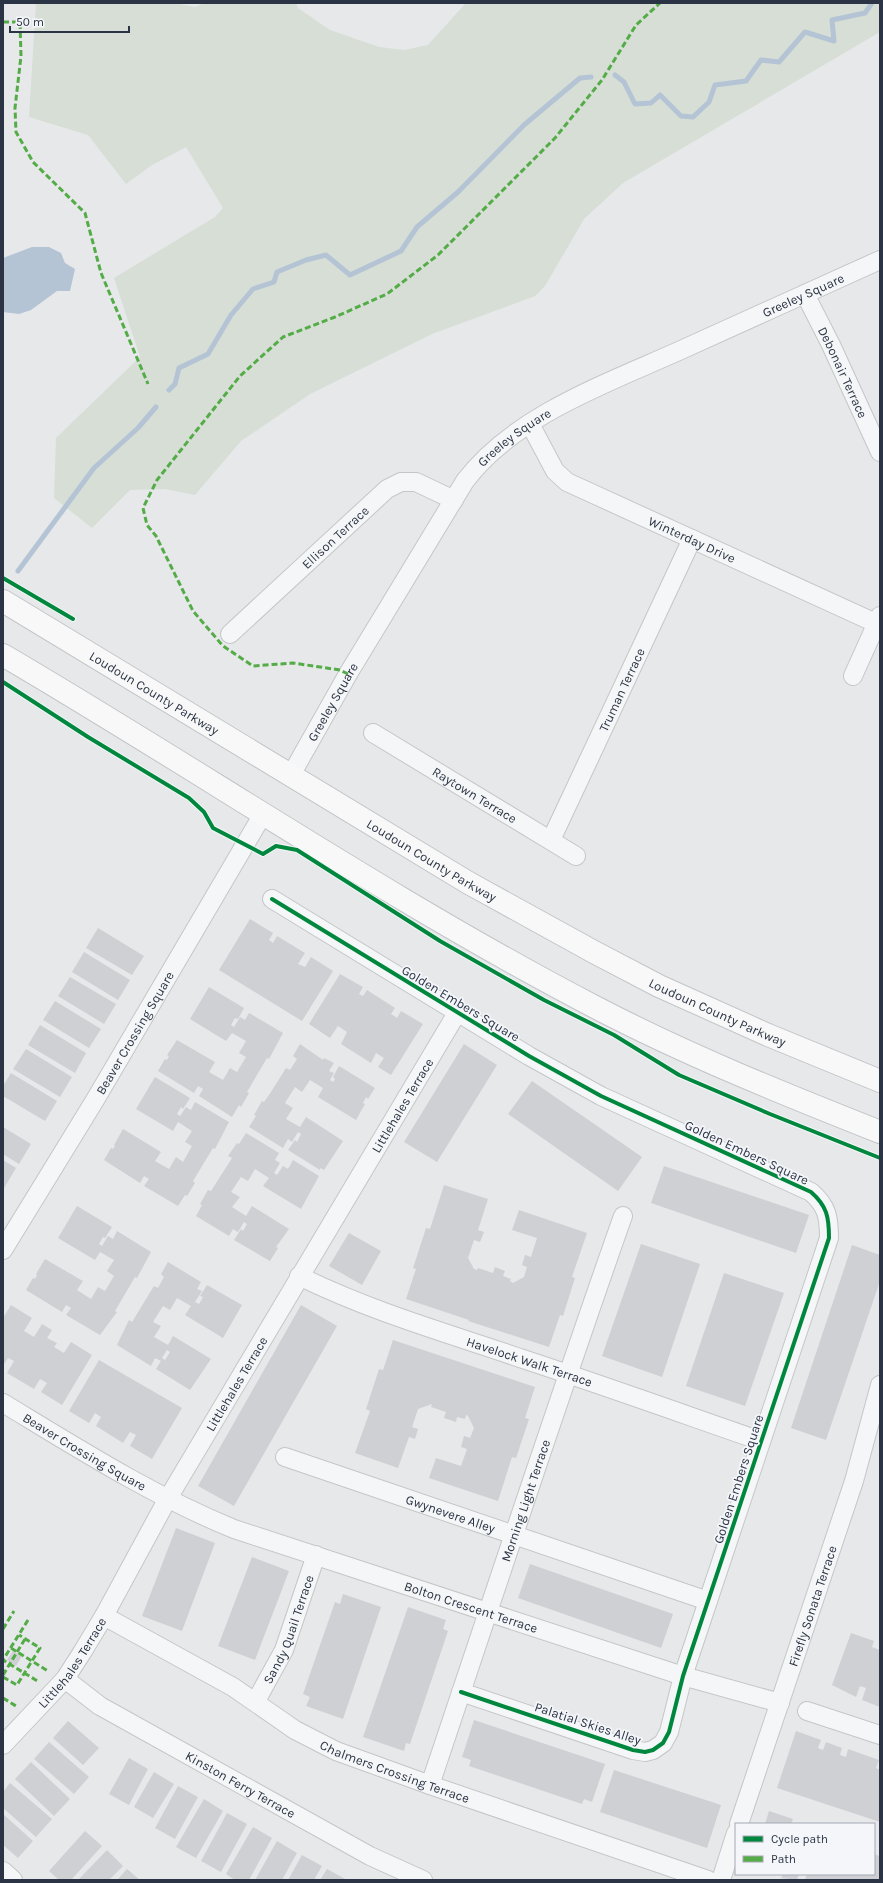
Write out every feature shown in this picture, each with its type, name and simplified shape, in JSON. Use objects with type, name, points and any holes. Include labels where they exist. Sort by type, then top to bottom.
[{"type":"main road","name":"Loudoun County Parkway","points":[[3,601],[468,882],[594,952],[659,986],[768,1035],[880,1081]]},
{"type":"main road","points":[[3,655],[445,925],[596,1008],[779,1091],[880,1132]]},
{"type":"street","name":"Greeley Square","points":[[290,775],[348,674],[454,500],[478,464],[494,449],[555,407],[880,260]]},
{"type":"street","name":"Debonair Terrace","points":[[805,294],[831,345],[880,452]]},
{"type":"street","name":"Winterday Drive","points":[[530,424],[555,471],[567,482],[879,621]]},
{"type":"street","name":"Ellison Terrace","points":[[230,634],[387,489],[401,482],[416,482],[454,500]]},
{"type":"street","name":"Truman Terrace","points":[[551,840],[692,539]]},
{"type":"street","points":[[852,676],[879,621]]},
{"type":"street","name":"Raytown Terrace","points":[[373,733],[576,856]]},
{"type":"street","name":"Beaver Crossing Square","points":[[3,1250],[95,1100],[263,814]]},
{"type":"street","name":"Golden Embers Square","points":[[272,899],[529,1056],[601,1096],[811,1192],[824,1206],[828,1221],[829,1238],[684,1676]]},
{"type":"street","name":"Littlehales Terrace","points":[[3,1745],[65,1679],[104,1616],[167,1500],[457,1013]]},
{"type":"street","name":"Morning Light Terrace","points":[[430,1785],[515,1535],[567,1373],[622,1216]]},
{"type":"street","name":"Havelock Walk Terrace","points":[[299,1276],[343,1297],[375,1310],[567,1373],[761,1441]]},
{"type":"street","name":"Firefly Sonata Terrace","points":[[739,1823],[854,1481],[880,1386]]},
{"type":"street","name":"Beaver Crossing Square","points":[[3,1403],[132,1481],[167,1500]]},
{"type":"street","name":"Gwynevere Alley","points":[[285,1457],[708,1601]]},
{"type":"street","name":"Bolton Crescent Terrace","points":[[167,1500],[242,1532],[684,1676],[780,1703]]},
{"type":"street","name":"Sandy Quail Terrace","points":[[256,1701],[284,1650],[316,1555]]},
{"type":"street","name":"Chalmers Crossing Terrace","points":[[104,1616],[233,1687],[256,1701],[295,1730],[336,1751],[430,1785],[708,1880]]},
{"type":"street","name":"Palatial Skies Alley","points":[[461,1692],[633,1750],[645,1752],[653,1750],[663,1743],[669,1732],[684,1676]]},
{"type":"street","name":"Kinston Ferry Terrace","points":[[65,1679],[107,1710],[370,1856],[423,1880]]},
{"type":"street","points":[[807,1711],[880,1735]]},
{"type":"street","points":[[721,1880],[735,1837]]},
{"type":"street","points":[[3,1871],[13,1880]]},
{"type":"shaded area","points":[[36,3],[174,3],[195,7],[204,3],[296,3],[298,8],[330,30],[379,47],[404,50],[428,45],[466,3],[880,3],[880,32],[623,183],[584,219],[545,286],[535,296],[432,334],[310,394],[241,441],[195,495],[165,489],[130,490],[92,528],[54,498],[56,438],[140,357],[114,278],[215,217],[223,208],[186,147],[152,165],[126,184],[88,135],[29,117]]},
{"type":"water","points":[[32,247],[49,247],[61,253],[65,263],[75,269],[70,291],[57,291],[31,310],[19,314],[3,312],[3,258]]},
{"type":"building","points":[[250,919],[273,933],[269,940],[273,943],[277,936],[305,953],[298,964],[305,967],[311,957],[333,971],[302,1021],[219,970]]},
{"type":"building","points":[[98,928],[144,956],[132,975],[86,948]]},
{"type":"building","points":[[84,952],[130,980],[118,1000],[72,972]]},
{"type":"building","points":[[340,974],[363,987],[359,994],[363,996],[367,990],[395,1008],[391,1014],[397,1018],[401,1011],[423,1024],[391,1075],[378,1067],[384,1058],[376,1053],[371,1063],[341,1044],[347,1032],[338,1026],[330,1038],[309,1024]]},
{"type":"building","points":[[70,977],[116,1004],[104,1024],[58,996]]},
{"type":"building","points":[[209,987],[244,1008],[238,1019],[235,1018],[231,1025],[234,1027],[240,1017],[245,1020],[249,1013],[283,1033],[269,1059],[267,1058],[247,1092],[249,1093],[241,1107],[239,1105],[232,1117],[199,1096],[203,1089],[198,1086],[194,1093],[158,1071],[165,1059],[167,1060],[169,1056],[167,1055],[177,1040],[215,1062],[209,1072],[223,1080],[230,1068],[237,1072],[246,1057],[239,1053],[246,1041],[232,1033],[226,1041],[190,1019]]},
{"type":"building","points":[[55,1001],[101,1029],[89,1048],[43,1020]]},
{"type":"building","points":[[40,1025],[86,1053],[75,1073],[28,1045]]},
{"type":"building","points":[[300,1044],[323,1060],[324,1058],[334,1063],[329,1071],[334,1073],[330,1080],[333,1082],[335,1079],[333,1077],[339,1066],[375,1088],[368,1099],[366,1097],[363,1103],[365,1104],[356,1120],[318,1097],[323,1088],[310,1080],[302,1092],[295,1087],[285,1103],[293,1108],[286,1119],[300,1127],[306,1117],[343,1141],[324,1170],[320,1168],[320,1170],[288,1150],[295,1140],[297,1142],[301,1134],[298,1132],[292,1142],[288,1139],[283,1148],[249,1127],[256,1116],[254,1115],[262,1101],[264,1102],[286,1068],[290,1070],[297,1059],[293,1056]]},
{"type":"building","points":[[464,1044],[497,1065],[437,1162],[404,1142]]},
{"type":"building","points":[[26,1049],[72,1077],[60,1097],[13,1069]]},
{"type":"building","points":[[11,1073],[57,1101],[45,1121],[3,1096],[3,1086]]},
{"type":"building","points":[[155,1077],[190,1098],[183,1109],[181,1107],[177,1114],[180,1116],[186,1107],[191,1110],[195,1102],[229,1122],[215,1149],[213,1148],[193,1181],[195,1183],[187,1196],[185,1195],[178,1206],[144,1186],[149,1179],[144,1176],[140,1183],[104,1160],[111,1148],[113,1149],[115,1146],[114,1145],[123,1129],[161,1152],[155,1161],[169,1169],[176,1157],[183,1162],[192,1146],[185,1142],[192,1131],[178,1122],[173,1131],[136,1109]]},
{"type":"building","points":[[532,1081],[642,1157],[618,1191],[508,1114]]},
{"type":"building","points":[[3,1127],[31,1144],[19,1164],[3,1154]]},
{"type":"building","points":[[246,1133],[279,1153],[275,1160],[280,1163],[274,1173],[277,1175],[283,1166],[288,1169],[293,1160],[319,1176],[301,1209],[263,1186],[269,1178],[255,1169],[248,1181],[241,1177],[231,1192],[240,1197],[232,1207],[246,1216],[252,1206],[289,1229],[276,1247],[278,1248],[270,1261],[234,1240],[241,1229],[243,1231],[247,1224],[244,1222],[238,1232],[233,1229],[229,1236],[196,1216],[202,1205],[200,1204],[208,1190],[211,1191],[232,1158],[228,1156],[237,1143],[239,1144]]},
{"type":"building","points":[[3,1160],[16,1168],[4,1188],[3,1187]]},
{"type":"building","points":[[664,1166],[809,1215],[796,1253],[651,1203]]},
{"type":"building","points":[[444,1185],[488,1199],[478,1230],[484,1232],[480,1242],[474,1240],[468,1258],[474,1269],[477,1270],[478,1268],[493,1273],[495,1267],[505,1271],[503,1276],[511,1279],[510,1281],[513,1283],[524,1277],[527,1267],[522,1265],[525,1255],[531,1257],[537,1238],[512,1230],[519,1210],[587,1233],[572,1277],[575,1278],[563,1316],[560,1315],[549,1347],[406,1299],[416,1269],[413,1268],[426,1228],[430,1229]]},
{"type":"building","points":[[77,1206],[112,1227],[99,1244],[102,1246],[108,1236],[113,1239],[117,1231],[151,1252],[137,1278],[135,1277],[115,1311],[117,1312],[100,1335],[66,1315],[71,1308],[66,1305],[62,1312],[26,1290],[33,1278],[35,1279],[36,1274],[45,1259],[83,1281],[77,1290],[91,1299],[98,1287],[105,1291],[114,1276],[107,1271],[114,1260],[100,1252],[95,1260],[58,1238]]},
{"type":"building","points":[[349,1233],[381,1251],[362,1285],[329,1266]]},
{"type":"building","points":[[641,1244],[700,1264],[662,1377],[602,1356]]},
{"type":"building","points":[[852,1245],[880,1255],[880,1281],[826,1440],[791,1428]]},
{"type":"building","points":[[168,1262],[201,1282],[197,1289],[202,1291],[195,1302],[199,1304],[203,1297],[200,1296],[207,1285],[242,1305],[223,1338],[185,1315],[191,1306],[177,1298],[170,1310],[163,1306],[153,1322],[161,1326],[154,1337],[168,1345],[173,1336],[211,1359],[190,1390],[156,1369],[161,1361],[155,1358],[151,1366],[117,1345],[129,1320],[132,1322],[154,1286],[158,1288],[164,1277],[161,1274]],"holes":[[[167,1350],[170,1352],[165,1360],[162,1358]]]},
{"type":"building","points":[[724,1273],[784,1293],[745,1406],[686,1386]]},
{"type":"building","points":[[11,1305],[32,1318],[24,1331],[34,1337],[42,1324],[52,1330],[47,1338],[57,1343],[54,1347],[64,1353],[71,1342],[92,1355],[62,1405],[41,1392],[47,1383],[40,1379],[34,1389],[7,1373],[14,1361],[8,1358],[3,1366],[3,1318]]},
{"type":"building","points":[[301,1305],[337,1326],[234,1506],[198,1486]]},
{"type":"building","points":[[393,1340],[535,1387],[525,1418],[529,1419],[516,1458],[512,1457],[498,1501],[429,1478],[436,1458],[461,1466],[467,1449],[461,1447],[464,1436],[470,1438],[474,1428],[466,1415],[465,1419],[457,1417],[456,1422],[444,1418],[446,1412],[431,1407],[432,1404],[418,1409],[412,1427],[418,1429],[415,1439],[409,1437],[398,1468],[355,1453],[370,1411],[366,1409],[379,1369],[383,1370]]},
{"type":"building","points":[[99,1360],[182,1408],[152,1459],[130,1446],[136,1435],[130,1432],[123,1443],[96,1426],[101,1417],[95,1413],[89,1423],[69,1411]]},
{"type":"building","points":[[176,1528],[215,1543],[182,1631],[142,1616]]},
{"type":"building","points":[[252,1557],[289,1571],[255,1660],[218,1646]]},
{"type":"building","points":[[530,1564],[673,1614],[661,1648],[518,1598]]},
{"type":"building","points":[[343,1594],[381,1607],[343,1719],[306,1706],[310,1697],[303,1694],[335,1602],[340,1604]]},
{"type":"building","points":[[408,1607],[446,1620],[443,1629],[448,1631],[410,1744],[406,1743],[404,1751],[363,1737]]},
{"type":"building","points":[[851,1633],[874,1641],[872,1647],[880,1650],[880,1707],[862,1700],[866,1688],[860,1686],[856,1697],[832,1685]]},
{"type":"building","points":[[13,1651],[22,1656],[16,1666],[7,1660]]},
{"type":"building","points":[[474,1720],[605,1764],[592,1802],[584,1799],[582,1804],[469,1766],[471,1760],[462,1757]]},
{"type":"building","points":[[68,1721],[99,1748],[83,1765],[53,1738]]},
{"type":"building","points":[[796,1731],[821,1740],[818,1748],[823,1750],[826,1742],[842,1748],[840,1755],[846,1757],[848,1749],[879,1760],[876,1768],[880,1770],[880,1822],[777,1788]]},
{"type":"building","points":[[49,1742],[89,1777],[74,1794],[34,1759]]},
{"type":"building","points":[[129,1758],[148,1769],[129,1805],[109,1794]]},
{"type":"building","points":[[31,1762],[70,1799],[54,1816],[15,1779]]},
{"type":"building","points":[[614,1770],[721,1805],[707,1848],[600,1812]]},
{"type":"building","points":[[154,1772],[174,1784],[153,1818],[134,1807]]},
{"type":"building","points":[[10,1783],[52,1819],[36,1837],[3,1808],[3,1792]]},
{"type":"building","points":[[178,1786],[198,1797],[175,1839],[155,1828]]},
{"type":"building","points":[[204,1799],[223,1811],[196,1858],[176,1847]]},
{"type":"building","points":[[769,1811],[793,1819],[791,1823],[765,1823]]},
{"type":"building","points":[[227,1813],[247,1824],[221,1872],[201,1861]]},
{"type":"building","points":[[3,1814],[33,1841],[18,1858],[3,1845]]},
{"type":"building","points":[[253,1827],[272,1838],[249,1880],[235,1880],[226,1874]]},
{"type":"building","points":[[85,1831],[102,1846],[71,1880],[59,1880],[49,1871]]},
{"type":"building","points":[[277,1841],[297,1853],[282,1880],[255,1880]]},
{"type":"building","points":[[107,1850],[123,1866],[109,1880],[78,1880]]},
{"type":"building","points":[[880,1853],[880,1880],[805,1880],[807,1875],[875,1875],[875,1854],[879,1856]]},
{"type":"building","points":[[302,1855],[322,1866],[314,1880],[288,1880]]},
{"type":"building","points":[[127,1869],[140,1880],[117,1880]]},
{"type":"building","points":[[327,1869],[347,1880],[320,1880]]},
{"type":"building","points":[[782,1875],[799,1875],[797,1880],[781,1878]]},
{"type":"waterway","points":[[615,75],[624,82],[635,104],[651,103],[660,95],[681,116],[693,117],[709,102],[715,85],[746,81],[761,60],[779,62],[805,32],[834,41],[832,20],[865,13],[872,3]]},
{"type":"waterway","points":[[169,390],[175,384],[179,368],[208,354],[231,315],[253,289],[274,282],[277,272],[306,260],[326,255],[350,275],[401,251],[417,227],[458,192],[524,125],[580,78],[591,77]]},
{"type":"waterway","points":[[18,571],[94,468],[138,428],[156,407]]},
{"type":"marked path","points":[[348,674],[340,670],[293,663],[253,666],[223,646],[193,611],[156,536],[147,525],[143,508],[157,480],[240,376],[283,337],[335,317],[387,294],[438,255],[555,138],[602,80],[636,25],[660,3]]},
{"type":"marked path","points":[[3,22],[20,22],[21,56],[15,108],[16,132],[33,162],[85,213],[101,273],[148,384]]},
{"type":"marked path","points":[[3,1629],[14,1611]]},
{"type":"marked path","points":[[28,1620],[3,1660],[39,1682]]},
{"type":"marked path","points":[[3,1677],[17,1685],[40,1648],[19,1635]]},
{"type":"marked path","points":[[3,1675],[25,1639]]},
{"type":"marked path","points":[[11,1648],[48,1671]]},
{"type":"marked path","points":[[3,1698],[16,1706]]},
{"type":"cycle path","points":[[3,578],[73,619]]},
{"type":"cycle path","points":[[3,682],[88,737],[189,798],[204,812],[213,828],[263,854],[276,846],[297,850],[440,941],[544,1000],[614,1035],[679,1075],[770,1114],[880,1158]]},
{"type":"cycle path","points":[[272,899],[529,1056],[601,1096],[811,1192],[821,1202],[828,1218],[829,1238],[683,1676],[669,1732],[663,1743],[653,1750],[645,1752],[633,1750],[461,1692]]}]
